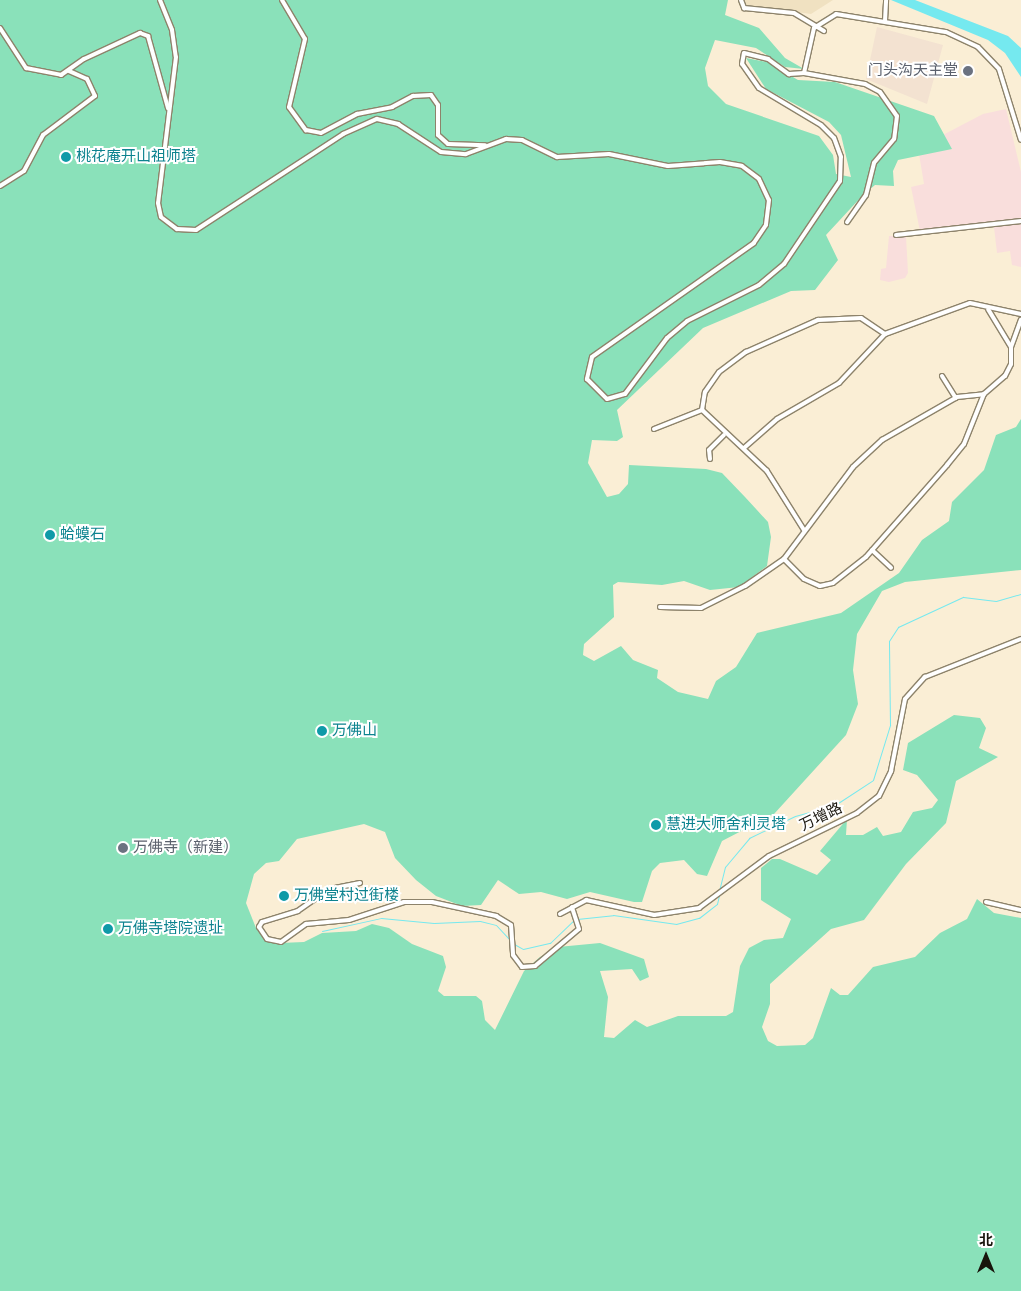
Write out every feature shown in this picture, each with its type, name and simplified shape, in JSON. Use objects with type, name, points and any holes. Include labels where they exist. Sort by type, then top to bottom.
[{"type":"street","points":[[160,0],[172,30],[176,57],[158,203],[161,217],[177,229],[183,231],[196,230],[343,134],[377,119],[398,124],[441,152],[466,154],[488,145]]},
{"type":"street","points":[[282,0],[305,39],[290,107],[306,130],[320,133],[357,114],[392,107],[413,96],[431,95],[438,105],[438,136],[448,144],[488,145],[522,140],[557,157],[609,154],[668,166],[720,162],[742,166],[759,179],[769,200],[766,225],[754,243],[592,357],[587,379],[591,387],[607,399],[625,394],[667,338],[687,321],[760,285],[784,264],[835,192],[842,162],[834,138],[821,125],[759,88],[741,57],[744,53],[768,59],[789,74],[804,73],[865,84],[880,92],[897,116],[894,139],[874,163],[866,195],[847,222]]},
{"type":"street","points":[[741,0],[744,8],[794,13],[817,25],[824,31]]},
{"type":"street","points":[[885,21],[886,0]]},
{"type":"street","points":[[804,73],[817,25],[836,14],[946,32],[986,53],[1007,86],[1021,140]]},
{"type":"street","points":[[0,28],[26,68],[61,75],[69,72],[84,59],[140,33],[148,36],[169,110]]},
{"type":"street","points":[[0,186],[24,171],[43,136],[95,96],[87,79],[69,72]]},
{"type":"street","points":[[896,235],[1021,221]]},
{"type":"street","points":[[744,448],[777,419],[839,383],[885,334],[965,304],[1021,314]]},
{"type":"street","points":[[988,309],[1011,347]]},
{"type":"street","points":[[702,410],[710,382],[732,361],[818,320],[861,318],[885,334]]},
{"type":"street","points":[[784,559],[804,579],[826,586],[872,550],[964,444],[984,394],[1005,376],[1011,347],[1021,320]]},
{"type":"street","points":[[942,376],[956,398]]},
{"type":"street","points":[[660,607],[701,608],[745,586],[784,559],[804,530],[868,452],[956,398],[984,394]]},
{"type":"street","points":[[654,430],[702,410]]},
{"type":"street","points":[[702,410],[724,435],[744,448],[779,487],[804,530]]},
{"type":"street","points":[[710,459],[709,450],[724,435]]},
{"type":"street","points":[[872,550],[891,568]]},
{"type":"street","name":"万增路","points":[[560,914],[586,900],[667,915],[699,908],[769,856],[857,812],[878,796],[891,771],[905,699],[925,676],[1021,639]]},
{"type":"street","points":[[360,884],[328,889],[298,911],[262,922],[259,927],[266,939],[281,942],[306,924],[349,920],[415,901],[496,916],[511,925],[512,946],[517,964],[535,966],[579,929],[572,907]]},
{"type":"street","points":[[986,902],[1021,910]]},
{"type":"shaded area","points":[[745,0],[833,0],[811,14],[745,5]]},
{"type":"shaded area","points":[[877,27],[943,45],[927,104],[866,79]]},
{"type":"shaded area","points":[[1006,109],[1021,172],[1021,219],[920,231],[911,187],[924,184],[918,148],[983,114]]},
{"type":"shaded area","points":[[1021,224],[1021,267],[1012,265],[1010,251],[997,253],[994,227]]},
{"type":"shaded area","points":[[889,236],[906,236],[908,273],[905,278],[889,282],[880,280],[881,269],[886,268]]},
{"type":"green space","points":[[0,0],[728,0],[725,15],[759,28],[785,58],[804,69],[785,67],[756,48],[715,40],[705,68],[708,86],[726,104],[819,136],[833,155],[836,174],[851,177],[841,135],[829,122],[766,89],[746,58],[767,62],[798,80],[835,82],[934,116],[952,149],[898,160],[893,171],[894,186],[875,185],[863,195],[826,235],[838,260],[815,290],[791,291],[703,328],[617,410],[623,437],[617,441],[592,440],[588,463],[607,497],[619,494],[628,484],[629,465],[706,469],[722,473],[745,497],[768,522],[771,537],[767,566],[739,587],[710,590],[684,581],[662,585],[618,582],[613,585],[614,617],[584,644],[583,655],[594,661],[621,646],[633,660],[658,670],[657,678],[678,692],[708,699],[716,681],[736,667],[757,633],[841,613],[899,573],[922,540],[949,521],[952,502],[984,470],[996,435],[1016,427],[1021,419],[1021,570],[905,582],[882,591],[857,634],[853,670],[858,704],[846,735],[774,814],[722,841],[707,876],[697,874],[684,860],[660,863],[652,871],[642,902],[634,902],[590,892],[567,899],[541,892],[519,894],[498,880],[481,905],[462,906],[436,896],[416,880],[395,858],[385,832],[364,824],[297,839],[279,861],[266,863],[254,874],[246,903],[256,928],[268,940],[280,943],[304,942],[322,933],[356,931],[372,924],[389,928],[412,944],[443,956],[446,967],[438,991],[444,996],[476,996],[482,1001],[485,1020],[495,1030],[524,971],[540,957],[558,947],[600,943],[644,959],[649,977],[640,981],[632,969],[600,971],[608,997],[604,1037],[614,1038],[635,1020],[647,1027],[678,1016],[726,1016],[733,1012],[740,966],[749,948],[764,940],[783,938],[791,919],[761,900],[761,868],[772,859],[780,859],[817,875],[831,860],[820,851],[847,819],[846,835],[863,835],[877,827],[883,836],[901,832],[913,812],[932,808],[938,800],[917,775],[903,770],[908,743],[954,715],[980,718],[986,728],[979,748],[998,757],[956,781],[946,823],[906,864],[864,920],[831,929],[770,984],[770,1004],[762,1027],[768,1041],[777,1046],[805,1045],[813,1038],[831,988],[840,995],[848,995],[873,967],[915,957],[940,933],[967,919],[977,899],[994,913],[1021,918],[1021,1291],[0,1291]]},
{"type":"water","points":[[891,0],[915,0],[1008,36],[1021,48],[1021,77],[1005,53],[988,40]]},
{"type":"waterway","points":[[719,891],[725,867],[749,838],[795,816],[835,805],[873,780],[890,725],[889,641],[898,627],[963,597],[996,601],[1021,594]]},
{"type":"waterway","points":[[577,919],[613,915],[676,924],[699,918],[717,904],[719,895]]},
{"type":"waterway","points":[[322,931],[381,918],[434,923],[480,921],[496,925],[511,941]]},
{"type":"waterway","points":[[514,944],[523,949],[550,943],[574,920]]},
{"type":"place","name":"门头沟天主堂","points":[[968,71]]},
{"type":"place","name":"桃花庵开山祖师塔","points":[[66,157]]},
{"type":"place","name":"蛤蟆石","points":[[50,535]]},
{"type":"place","name":"万佛山","points":[[322,731]]},
{"type":"place","name":"慧进大师舍利灵塔","points":[[656,825]]},
{"type":"place","name":"万佛寺（新建）","points":[[123,848]]},
{"type":"place","name":"万佛堂村过街楼","points":[[284,896]]},
{"type":"place","name":"万佛寺塔院遗址","points":[[108,929]]}]
